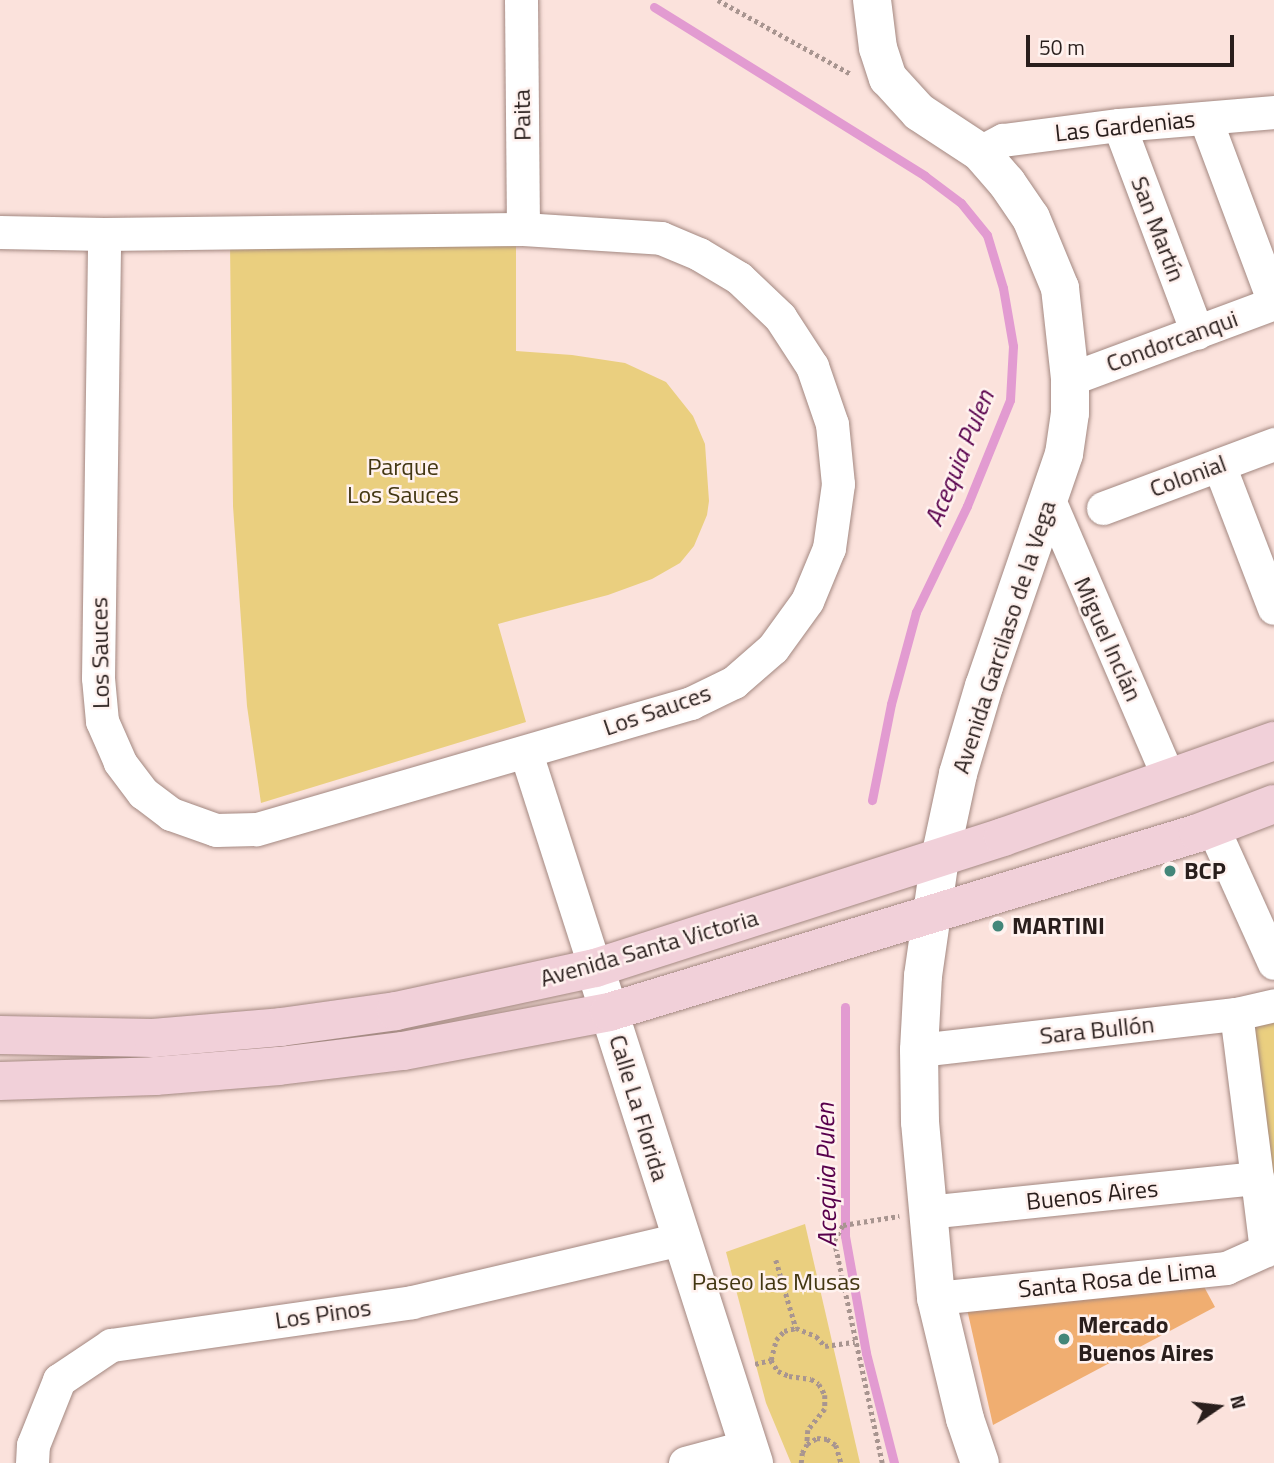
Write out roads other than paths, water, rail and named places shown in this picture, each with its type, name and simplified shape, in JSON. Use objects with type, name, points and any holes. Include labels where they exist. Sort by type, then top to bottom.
[{"type":"main road","name":"Avenida Santa Victoria","points":[[0,1035],[153,1038],[281,1027],[396,1011],[595,968],[940,858],[1274,741]]},
{"type":"main road","name":"Avenida Santa Victoria","points":[[0,1081],[155,1076],[279,1066],[403,1051],[609,1013],[1213,828],[1274,804]]},
{"type":"street","name":"Paita","points":[[521,0],[523,229]]},
{"type":"street","name":"Avenida Garcilaso de la Vega","points":[[872,0],[877,48],[888,78],[919,112],[980,152],[1007,183],[1031,218],[1060,288],[1070,379],[1070,413],[1064,454],[958,774],[940,858],[923,976],[919,1050],[927,1212],[936,1298],[965,1419],[980,1463]]},
{"type":"street","name":"Las Gardenias","points":[[980,152],[1003,140],[1119,125],[1274,112]]},
{"type":"street","points":[[1206,118],[1274,303]]},
{"type":"street","name":"San Martín","points":[[1119,125],[1197,333]]},
{"type":"street","name":"Los Sauces","points":[[0,232],[104,234],[523,229],[661,238],[699,254],[739,278],[780,317],[812,366],[832,424],[838,484],[829,548],[807,601],[773,648],[734,682],[691,703],[526,753],[256,829],[216,830],[171,814],[143,793],[120,762],[102,720],[98,678],[104,234]]},
{"type":"street","name":"Condorcanqui","points":[[1070,379],[1274,303]]},
{"type":"street","name":"Colonial","points":[[1103,508],[1274,444]]},
{"type":"street","points":[[1219,465],[1274,608]]},
{"type":"street","name":"Miguel Inclán","points":[[1049,500],[1169,778]]},
{"type":"street","name":"Calle La Florida","points":[[526,753],[751,1455]]},
{"type":"street","points":[[1213,828],[1274,963]]},
{"type":"street","name":"Sara Bullón","points":[[919,1050],[1236,1014],[1274,1005]]},
{"type":"street","name":"Santa Rosa de Lima","points":[[936,1298],[1226,1268],[1266,1250],[1236,1014]]},
{"type":"street","name":"Buenos Aires","points":[[927,1212],[1257,1178]]},
{"type":"street","name":"Los Pinos","points":[[32,1463],[33,1445],[59,1380],[111,1345],[412,1302],[680,1239]]},
{"type":"street","points":[[685,1463],[751,1455]]},
{"type":"waterway","name":"Acequia Pulen","points":[[654,7],[925,176],[961,203],[987,235],[1003,288],[1013,346],[1010,400],[967,506],[916,612],[891,704],[872,800]]},
{"type":"waterway","name":"Acequia Pulen","points":[[845,1007],[845,1236],[866,1353],[894,1463]]},
{"type":"place","name":"BCP","points":[[1170,871]]},
{"type":"place","name":"MARTINI","points":[[998,926]]},
{"type":"place","name":"Mercado Buenos Aires","points":[[1064,1339]]},
{"type":"park label","name":"Parque Los Sauces","points":[[403,481]]},
{"type":"park label","name":"Paseo las Musas","points":[[776,1282]]}]
